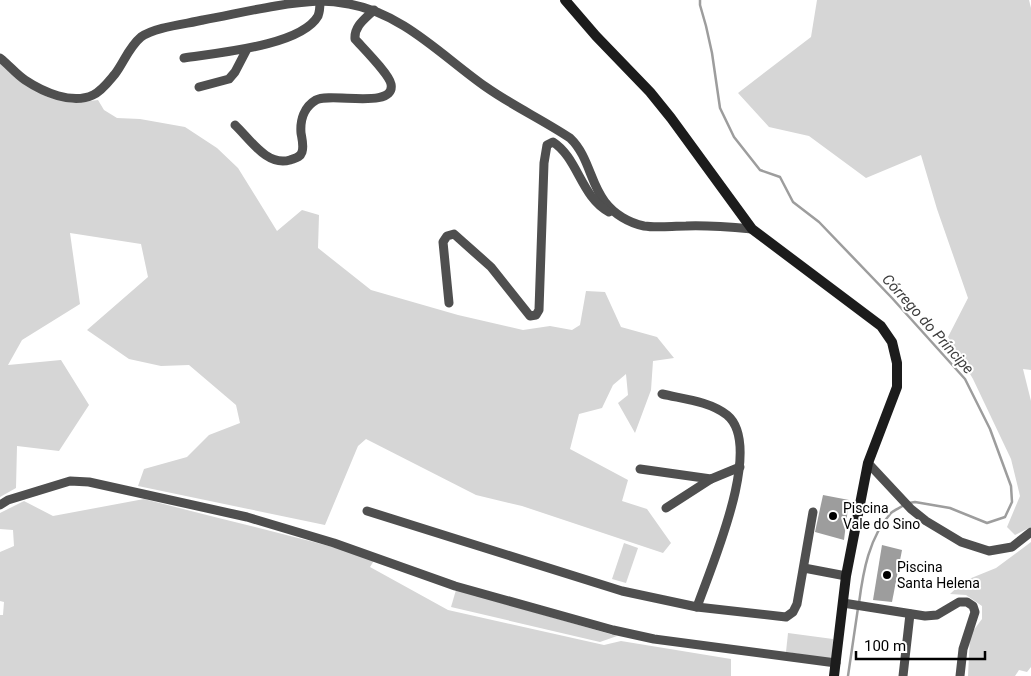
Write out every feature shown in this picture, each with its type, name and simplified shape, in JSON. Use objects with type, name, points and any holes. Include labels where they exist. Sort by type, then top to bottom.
[{"type":"street","points":[[565,0],[596,36],[650,92],[752,228],[881,326],[892,342],[897,363],[897,387],[868,463],[846,576],[848,604],[834,676]]},
{"type":"street","points":[[0,58],[24,80],[57,96],[86,97],[94,95],[104,87],[116,73],[124,57],[141,37],[152,32],[269,7],[320,1],[349,4],[374,10],[386,14],[408,27],[486,87],[570,138],[583,154],[596,187],[605,202],[616,214]]},
{"type":"street","points":[[184,58],[247,49],[288,37],[310,26],[320,10],[320,1]]},
{"type":"street","points":[[235,125],[267,157],[286,161],[302,154],[301,131],[303,114],[316,100],[328,97],[376,99],[386,96],[390,91],[391,84],[386,75],[355,39],[354,32],[374,10]]},
{"type":"street","points":[[199,87],[229,79],[235,72],[247,49]]},
{"type":"street","points":[[449,303],[443,242],[447,236],[454,234],[491,267],[530,316],[536,315],[539,310],[544,163],[547,145],[553,142],[574,168],[590,195],[602,208],[628,221],[644,226],[752,228]]},
{"type":"street","points":[[662,394],[711,406],[728,416],[735,428],[741,448],[736,494],[697,607]]},
{"type":"street","points":[[868,463],[911,509],[926,521],[962,542],[989,551],[1012,547],[1031,532]]},
{"type":"street","points":[[666,508],[711,479],[740,467]]},
{"type":"street","points":[[640,469],[711,479]]},
{"type":"street","points":[[0,505],[8,500],[70,481],[89,482],[247,517],[334,543],[455,586],[613,630],[654,639],[836,663]]},
{"type":"street","points":[[367,511],[622,591],[697,607],[786,617],[793,612],[797,604],[813,512]]},
{"type":"street","points":[[804,568],[846,576]]},
{"type":"street","points":[[848,604],[925,616],[937,615],[959,602],[967,602],[973,606],[975,612],[963,649],[960,676]]},
{"type":"street","points":[[903,676],[910,614]]},
{"type":"shaded area","points":[[817,0],[1029,0],[1031,8],[1031,370],[1023,369],[1031,401],[1031,527],[1015,535],[1007,527],[1020,496],[1011,459],[973,379],[948,337],[968,298],[937,209],[921,155],[866,178],[809,136],[769,127],[738,93],[811,37]]},
{"type":"shaded area","points":[[0,59],[47,97],[73,103],[98,100],[104,110],[117,118],[140,119],[185,127],[217,148],[238,168],[277,231],[302,210],[319,215],[318,248],[371,290],[458,315],[523,330],[550,326],[572,330],[580,325],[586,291],[605,292],[621,327],[657,337],[674,358],[653,361],[651,390],[635,433],[618,403],[628,395],[626,374],[613,385],[602,408],[579,414],[570,449],[628,480],[622,501],[647,509],[671,543],[663,553],[522,506],[476,495],[366,439],[358,446],[325,525],[138,486],[144,469],[187,457],[209,435],[240,423],[236,405],[189,365],[161,366],[129,359],[87,330],[148,277],[141,244],[70,233],[80,304],[22,340],[8,365],[61,360],[89,405],[59,451],[17,446],[16,488],[0,497]]},
{"type":"shaded area","name":"Piscina Vale do Sino","points":[[823,495],[849,500],[844,540],[815,532]]},
{"type":"shaded area","points":[[144,499],[375,559],[370,567],[448,610],[604,645],[621,641],[731,659],[731,676],[0,676],[0,615],[3,615],[4,602],[0,601],[0,552],[14,546],[13,530],[0,529],[0,513],[24,501],[53,516]]},
{"type":"shaded area","points":[[1031,542],[1031,667],[1027,672],[1019,670],[1015,676],[968,676],[970,635],[982,619],[982,606],[966,595],[950,594],[964,581],[996,568]]},
{"type":"shaded area","points":[[624,543],[638,548],[626,583],[612,579]]},
{"type":"shaded area","name":"Piscina Santa Helena","points":[[882,545],[902,550],[892,602],[873,600]]},
{"type":"shaded area","points":[[456,590],[617,636],[600,642],[451,607]]},
{"type":"shaded area","points":[[788,633],[833,639],[832,659],[786,652]]},
{"type":"waterway","name":"Córrego do Príncipe","points":[[700,0],[712,53],[720,108],[734,137],[760,170],[780,177],[793,202],[819,222],[892,298],[965,379],[990,429],[1011,486],[1012,502],[1005,517],[987,523],[950,508],[915,502],[909,503]]},
{"type":"waterway","name":"Córrego do Príncipe","points":[[859,603],[868,555],[877,533],[891,513],[904,505]]},
{"type":"waterway","name":"Córrego do Príncipe","points":[[848,676],[858,608]]},
{"type":"place","name":"Piscina Vale do Sino","points":[[833,516]]},
{"type":"place","name":"Piscina Santa Helena","points":[[887,575]]}]
